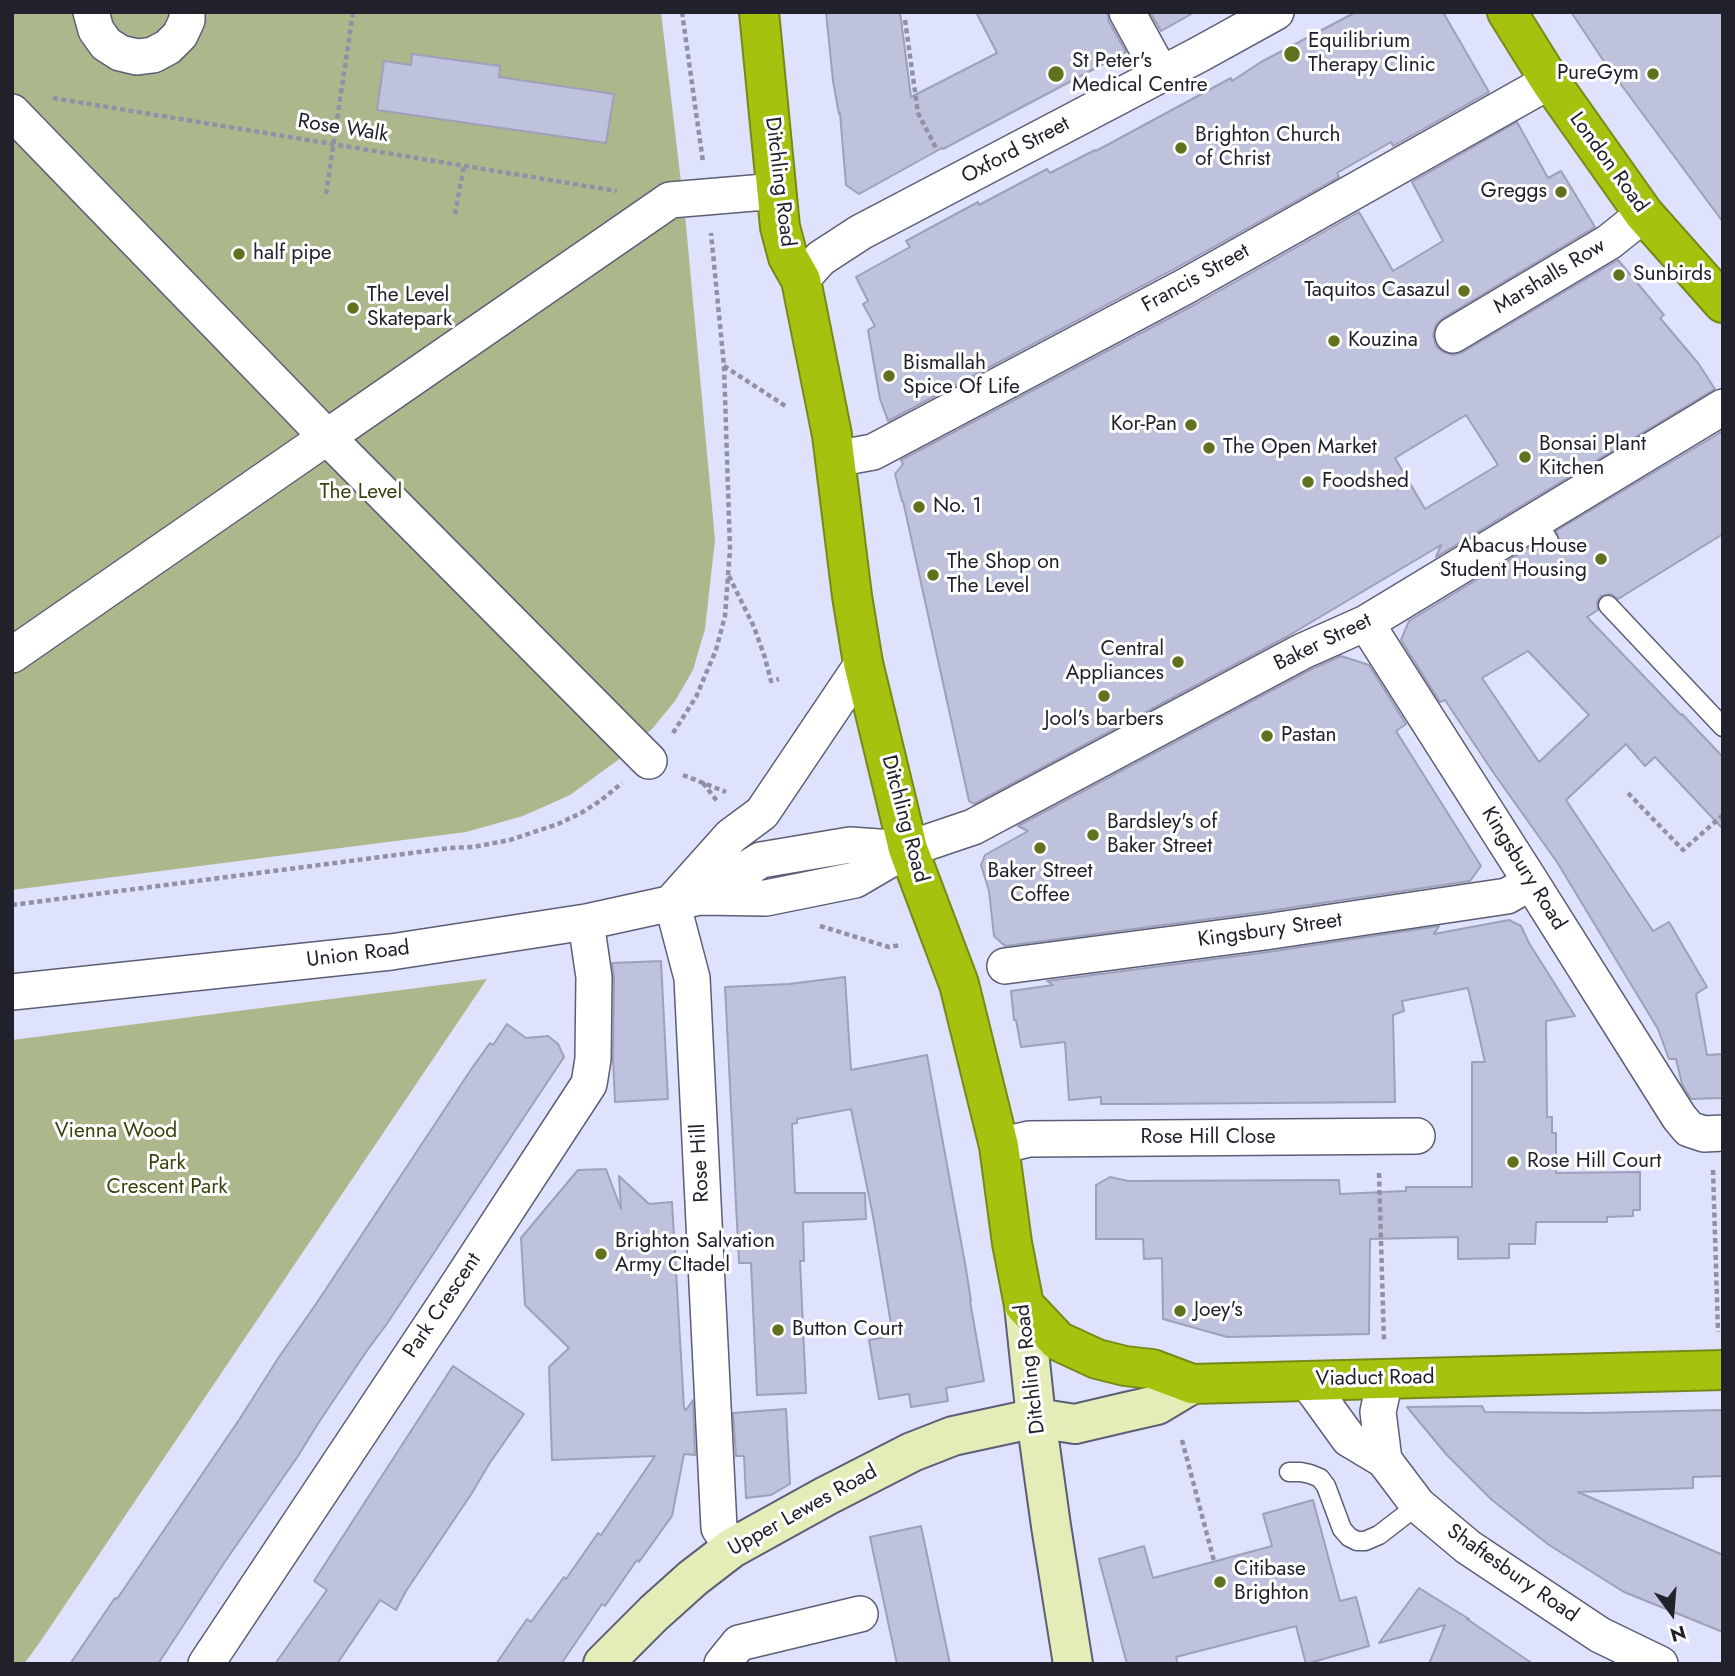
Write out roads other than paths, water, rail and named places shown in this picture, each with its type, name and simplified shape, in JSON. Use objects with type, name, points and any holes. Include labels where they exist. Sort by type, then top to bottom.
[{"type":"highway","name":"Ditchling Road","points":[[759,12],[780,227],[788,257],[801,280],[834,447],[863,663],[908,849],[959,984],[999,1146],[1024,1305]]},
{"type":"highway","name":"London Road","points":[[1507,12],[1550,80],[1644,214],[1723,303]]},
{"type":"highway","points":[[1024,1305],[1058,1341],[1097,1359],[1152,1369],[1192,1384]]},
{"type":"highway","name":"Viaduct Road","points":[[1192,1384],[1721,1370]]},
{"type":"street","points":[[91,12],[96,30],[106,44],[120,53],[136,57],[153,55],[168,47],[180,35],[187,20],[187,12]]},
{"type":"street","points":[[1127,12],[1161,74]]},
{"type":"street","name":"Oxford Street","points":[[801,280],[821,258],[861,232],[1276,12]]},
{"type":"street","name":"Francis Street","points":[[834,447],[873,452],[1186,286],[1550,80]]},
{"type":"street","points":[[12,112],[327,437],[649,761]]},
{"type":"street","points":[[12,655],[670,200],[777,191]]},
{"type":"street","name":"Marshalls Row","points":[[1453,335],[1609,242],[1644,214]]},
{"type":"street","name":"Baker Street","points":[[908,849],[973,827],[1303,651],[1366,622],[1543,530],[1723,407]]},
{"type":"street","name":"Kingsbury Road","points":[[1366,622],[1679,1117],[1689,1129],[1704,1134],[1717,1134]]},
{"type":"street","points":[[686,900],[731,836],[761,813],[863,663]]},
{"type":"street","name":"Union Road","points":[[12,992],[391,952],[586,922],[686,900],[766,898],[855,880],[908,849]]},
{"type":"street","name":"Kingsbury Street","points":[[1004,966],[1265,932],[1507,896],[1531,882]]},
{"type":"street","name":"Rose Hill","points":[[686,900],[719,1528],[732,1548]]},
{"type":"street","name":"Park Crescent","points":[[206,1664],[589,1084],[593,1059],[594,977],[586,922]]},
{"type":"street","name":"Rose Hill Close","points":[[999,1146],[1029,1139],[1417,1136]]},
{"type":"street","name":"Ditchling Road","points":[[1024,1305],[1036,1418],[1073,1664]]},
{"type":"street","name":"Shaftesbury Road","points":[[1384,1460],[1378,1412],[1385,1379]]},
{"type":"street","name":"Shaftesbury Road","points":[[1307,1381],[1349,1439],[1384,1460],[1418,1506],[1468,1547],[1600,1635],[1660,1664]]},
{"type":"street","name":"Viaduct Road","points":[[1036,1418],[1075,1424],[1157,1405],[1192,1384]]},
{"type":"street","name":"Upper Lewes Road","points":[[603,1664],[654,1613],[732,1548],[826,1496],[931,1444],[953,1436],[1036,1418]]},
{"type":"street","points":[[722,1664],[739,1643],[860,1614]]},
{"type":"lane","points":[[1608,605],[1723,727]]},
{"type":"lane","points":[[1289,1472],[1320,1478],[1326,1486],[1342,1529],[1356,1541],[1365,1541],[1379,1535],[1418,1506]]},
{"type":"place","name":"Equilibrium Therapy Clinic","points":[[1292,54]]},
{"type":"place","name":"St Peter's Medical Centre","points":[[1056,74]]},
{"type":"place","name":"PureGym","points":[[1653,74]]},
{"type":"place","name":"Brighton Church of Christ","points":[[1181,148]]},
{"type":"place","name":"Greggs","points":[[1561,192]]},
{"type":"place","name":"half pipe","points":[[239,254]]},
{"type":"place","name":"Sunbirds","points":[[1619,275]]},
{"type":"place","name":"Taquitos Casazul","points":[[1464,291]]},
{"type":"place","name":"The Level Skatepark","points":[[353,308]]},
{"type":"place","name":"Kouzina","points":[[1334,341]]},
{"type":"place","name":"Bismallah Spice Of Life","points":[[889,376]]},
{"type":"place","name":"Kor-Pan","points":[[1191,425]]},
{"type":"place","name":"The Open Market","points":[[1209,448]]},
{"type":"place","name":"Bonsai Plant Kitchen","points":[[1525,457]]},
{"type":"place","name":"Foodshed","points":[[1308,482]]},
{"type":"place","name":"No. 1","points":[[919,507]]},
{"type":"place","name":"Abacus House Student Housing","points":[[1601,559]]},
{"type":"place","name":"The Shop on The Level","points":[[933,575]]},
{"type":"place","name":"Central Appliances","points":[[1178,662]]},
{"type":"place","name":"Jool's barbers","points":[[1104,696]]},
{"type":"place","name":"Pastan","points":[[1267,736]]},
{"type":"place","name":"Bardsley's of Baker Street","points":[[1093,835]]},
{"type":"place","name":"Baker Street Coffee","points":[[1040,848]]},
{"type":"place","name":"Rose Hill Court","points":[[1513,1162]]},
{"type":"place","name":"Brighton Salvation Army CItadel","points":[[601,1254]]},
{"type":"place","name":"Joey's","points":[[1180,1311]]},
{"type":"place","name":"Button Court","points":[[778,1330]]},
{"type":"place","name":"Citibase Brighton","points":[[1220,1582]]},
{"type":"park label","name":"The Level","points":[[361,493]]},
{"type":"park label","name":"Vienna Wood","points":[[116,1132]]},
{"type":"park label","name":"Park Crescent Park","points":[[167,1176]]}]
